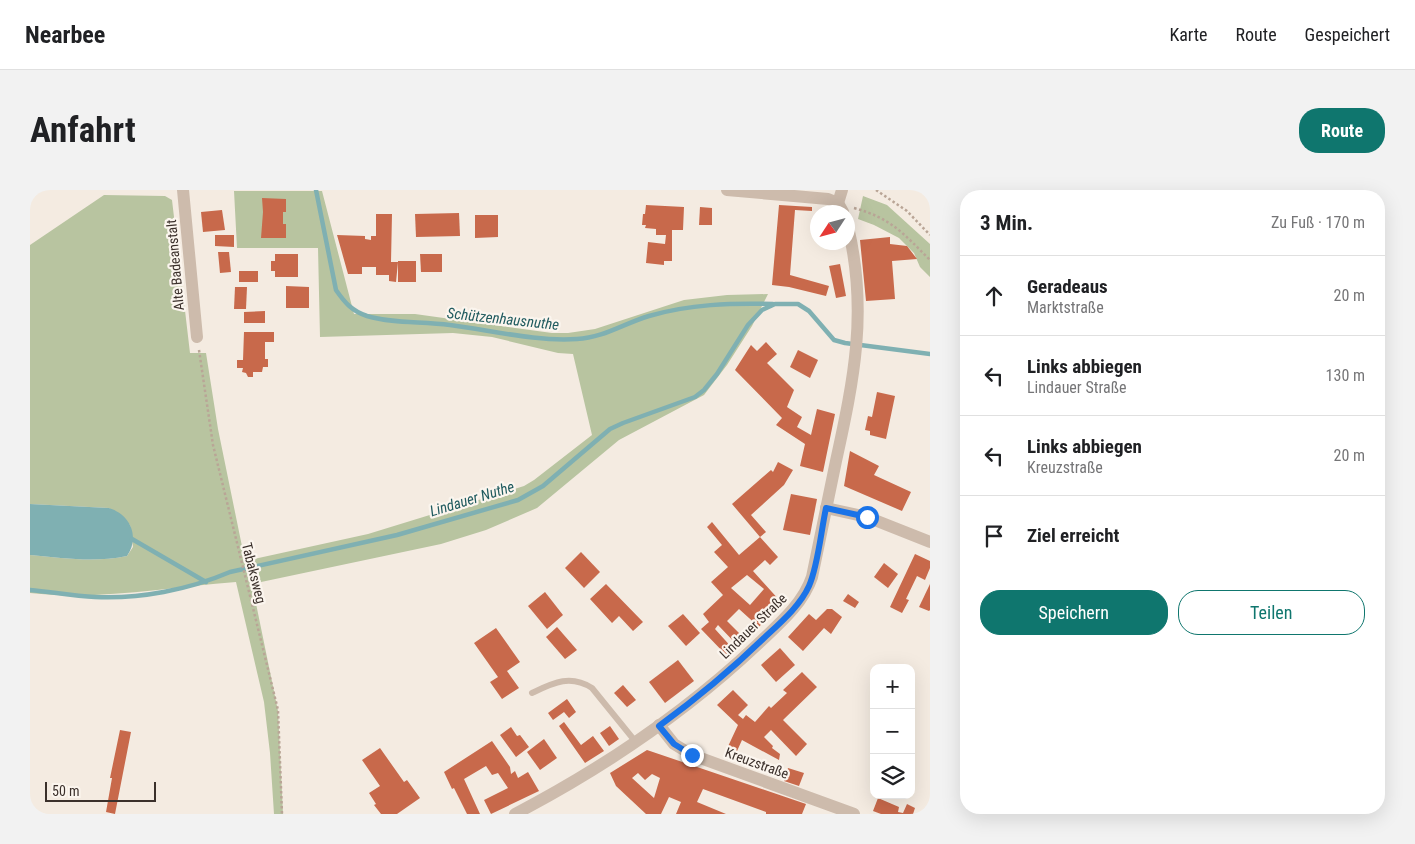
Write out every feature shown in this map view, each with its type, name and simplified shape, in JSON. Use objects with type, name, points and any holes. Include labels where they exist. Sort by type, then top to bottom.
[{"type":"street","name":"Alte Badeanstalt","points":[[184,190],[197,337]]},
{"type":"street","points":[[728,190],[828,199],[836,205]]},
{"type":"street","points":[[840,205],[842,190]]},
{"type":"street","name":"Lindauer Straße","points":[[515,814],[608,761],[702,694],[774,629],[803,597],[812,576],[850,397],[857,353],[858,291],[852,250]]},
{"type":"street","points":[[826,508],[867,517],[930,542]]},
{"type":"street","name":"Kreuzstraße","points":[[659,726],[674,744],[692,755],[854,814]]},
{"type":"lane","points":[[532,692],[555,682],[570,680],[582,682],[592,688],[635,742]]},
{"type":"path","points":[[876,190],[907,211],[930,235]]},
{"type":"path","points":[[855,210],[871,213],[885,219],[930,260]]},
{"type":"path","name":"Tabaksweg","points":[[197,337],[213,446],[278,710],[282,814]]},
{"type":"green space","points":[[234,191],[322,191],[354,314],[415,314],[552,333],[568,333],[595,329],[684,300],[727,295],[768,294],[752,326],[727,365],[704,395],[619,440],[537,508],[486,530],[441,544],[252,584],[278,711],[283,814],[274,814],[264,702],[236,582],[107,594],[56,595],[30,593],[30,555],[102,559],[127,556],[133,547],[130,525],[109,508],[30,504],[30,245],[104,195],[165,196],[172,200],[190,353],[206,353],[218,429],[245,561],[368,534],[524,486],[592,435],[573,354],[558,353],[492,337],[453,333],[320,337],[318,248],[237,248]]},
{"type":"green space","points":[[863,196],[887,205],[930,244],[930,277],[920,267],[914,253],[899,238],[858,219]]},
{"type":"water","points":[[30,504],[109,508],[117,511],[128,521],[131,528],[133,541],[131,549],[127,556],[102,559],[30,555]]},
{"type":"building","points":[[262,198],[286,199],[286,212],[283,212],[283,224],[286,224],[286,238],[261,238]]},
{"type":"building","points":[[646,205],[684,207],[683,230],[672,230],[672,261],[664,261],[664,265],[646,263],[648,242],[665,244],[666,235],[656,235],[656,229],[645,228],[646,225],[642,225]]},
{"type":"building","points":[[779,205],[810,207],[810,211],[795,210],[790,275],[829,286],[826,296],[772,285]]},
{"type":"building","points":[[700,207],[712,208],[712,225],[699,225]]},
{"type":"building","points":[[222,210],[225,230],[203,232],[201,212]]},
{"type":"building","points":[[459,213],[460,236],[416,237],[415,214]]},
{"type":"building","points":[[376,214],[392,214],[391,262],[398,262],[396,282],[389,281],[389,275],[376,275],[376,267],[362,267],[362,274],[348,274],[337,235],[365,236],[365,239],[371,240],[371,236],[376,236]]},
{"type":"building","points":[[475,215],[498,215],[498,237],[475,238]]},
{"type":"building","points":[[215,235],[234,235],[234,247],[215,246]]},
{"type":"building","points":[[890,237],[890,244],[907,246],[917,259],[892,261],[895,299],[866,301],[860,240]]},
{"type":"building","points":[[218,252],[229,252],[231,272],[220,273]]},
{"type":"building","points":[[275,254],[298,254],[298,277],[275,277],[275,271],[271,271],[271,261],[275,261]]},
{"type":"building","points":[[420,254],[442,254],[442,272],[421,272]]},
{"type":"building","points":[[398,261],[416,261],[416,282],[398,282]]},
{"type":"building","points":[[840,264],[846,296],[836,298],[829,266]]},
{"type":"building","points":[[239,271],[258,271],[258,282],[239,282]]},
{"type":"building","points":[[286,286],[309,287],[309,308],[286,308]]},
{"type":"building","points":[[235,287],[247,287],[246,309],[234,309]]},
{"type":"building","points":[[265,311],[265,323],[244,323],[244,312]]},
{"type":"building","points":[[244,332],[274,332],[274,342],[265,342],[265,359],[268,359],[268,367],[263,367],[262,372],[253,372],[253,377],[248,377],[246,373],[242,372],[243,368],[237,368],[237,360],[243,360]]},
{"type":"building","points":[[766,342],[777,354],[767,363],[794,390],[787,407],[802,417],[797,427],[811,435],[817,409],[835,414],[823,472],[800,466],[805,444],[776,425],[782,418],[735,370],[751,345],[757,351]]},
{"type":"building","points":[[798,350],[818,360],[810,378],[790,367]]},
{"type":"building","points":[[877,392],[895,396],[886,439],[870,435],[870,431],[865,430],[868,416],[872,417]]},
{"type":"building","points":[[850,451],[879,466],[874,475],[911,492],[902,511],[844,486]]},
{"type":"building","points":[[778,462],[793,470],[784,485],[751,515],[766,532],[760,537],[732,504],[771,470],[773,472]]},
{"type":"building","points":[[791,494],[817,499],[810,535],[783,530]]},
{"type":"building","points":[[712,522],[739,555],[760,537],[778,557],[770,565],[765,560],[753,571],[781,602],[759,627],[739,609],[727,621],[745,639],[738,646],[718,625],[715,629],[734,650],[728,657],[701,629],[709,622],[703,614],[723,595],[711,582],[728,567],[714,552],[722,545],[707,527]],"holes":[[[747,575],[764,589],[750,605],[731,588]]]},
{"type":"building","points":[[581,552],[600,572],[584,588],[565,568]]},
{"type":"building","points":[[915,554],[930,561],[930,568],[925,580],[917,576],[906,599],[909,600],[902,613],[890,607]]},
{"type":"building","points":[[884,563],[898,574],[888,588],[874,577]]},
{"type":"building","points":[[606,584],[643,622],[633,631],[619,616],[612,623],[590,599]]},
{"type":"building","points":[[930,584],[930,610],[929,611],[919,607]]},
{"type":"building","points":[[545,592],[563,615],[547,629],[528,606]]},
{"type":"building","points":[[848,594],[859,602],[855,608],[843,601]]},
{"type":"building","points":[[827,609],[832,609],[842,617],[831,634],[824,628],[803,651],[788,637],[809,614],[816,620]]},
{"type":"building","points":[[683,614],[700,633],[686,646],[668,626]]},
{"type":"building","points":[[557,627],[577,650],[565,659],[546,637]]},
{"type":"building","points":[[496,628],[520,662],[507,671],[519,688],[502,699],[490,682],[498,677],[474,643]]},
{"type":"building","points":[[780,648],[795,665],[776,682],[761,665]]},
{"type":"building","points":[[678,660],[694,681],[665,703],[649,682]]},
{"type":"building","points":[[802,672],[817,687],[783,720],[807,744],[796,756],[771,730],[764,737],[773,746],[772,748],[780,754],[779,760],[742,740],[733,760],[724,755],[738,725],[717,705],[733,690],[748,705],[738,715],[743,719],[746,715],[755,722],[769,706],[771,708],[787,693],[783,690]]},
{"type":"building","points":[[623,685],[636,700],[627,707],[614,693]]},
{"type":"building","points":[[567,699],[576,712],[569,718],[564,712],[553,720],[548,713]]},
{"type":"building","points":[[564,722],[581,745],[593,736],[604,751],[585,763],[559,726]]},
{"type":"building","points":[[610,726],[619,739],[609,746],[600,733]]},
{"type":"building","points":[[511,727],[517,736],[520,735],[529,747],[516,757],[500,735]]},
{"type":"building","points":[[120,730],[131,732],[115,814],[106,812],[112,778],[110,778]]},
{"type":"building","points":[[544,739],[557,758],[540,770],[527,752]]},
{"type":"building","points":[[492,741],[510,767],[511,774],[515,771],[518,778],[528,772],[539,791],[491,814],[484,800],[508,788],[498,773],[492,775],[486,766],[464,779],[480,814],[467,814],[444,772]]},
{"type":"building","points":[[380,748],[404,782],[407,780],[420,798],[397,814],[381,814],[374,805],[376,804],[369,793],[380,786],[362,760]]},
{"type":"building","points":[[647,750],[806,804],[802,814],[766,814],[766,812],[703,789],[697,802],[726,814],[676,814],[681,802],[669,797],[661,814],[646,814],[616,786],[610,773]],"holes":[[[638,773],[645,780],[652,774],[660,778],[654,798],[632,778]]]},
{"type":"building","points":[[788,768],[804,773],[799,786],[784,781]]},
{"type":"building","points":[[878,799],[899,807],[898,812],[903,813],[907,804],[915,808],[913,814],[881,814],[873,811]]},
{"type":"waterway","name":"Schützenhausnuthe","points":[[316,190],[336,290],[349,306],[357,312],[377,319],[440,324],[546,339],[577,339],[596,336],[649,316],[680,309],[726,304],[773,304]]},
{"type":"waterway","name":"Lindauer Nuthe","points":[[30,590],[95,597],[146,595],[164,592],[198,584],[230,572],[397,535],[518,500],[543,486],[610,429],[695,397],[704,390],[717,374],[748,325],[762,310],[775,304],[798,304],[809,311],[834,340],[930,354]]},
{"type":"waterway","points":[[132,539],[206,582]]},
{"type":"route","points":[[692,755],[674,744],[659,726],[702,694],[749,653],[803,597],[812,576],[826,508],[867,517]]}]
